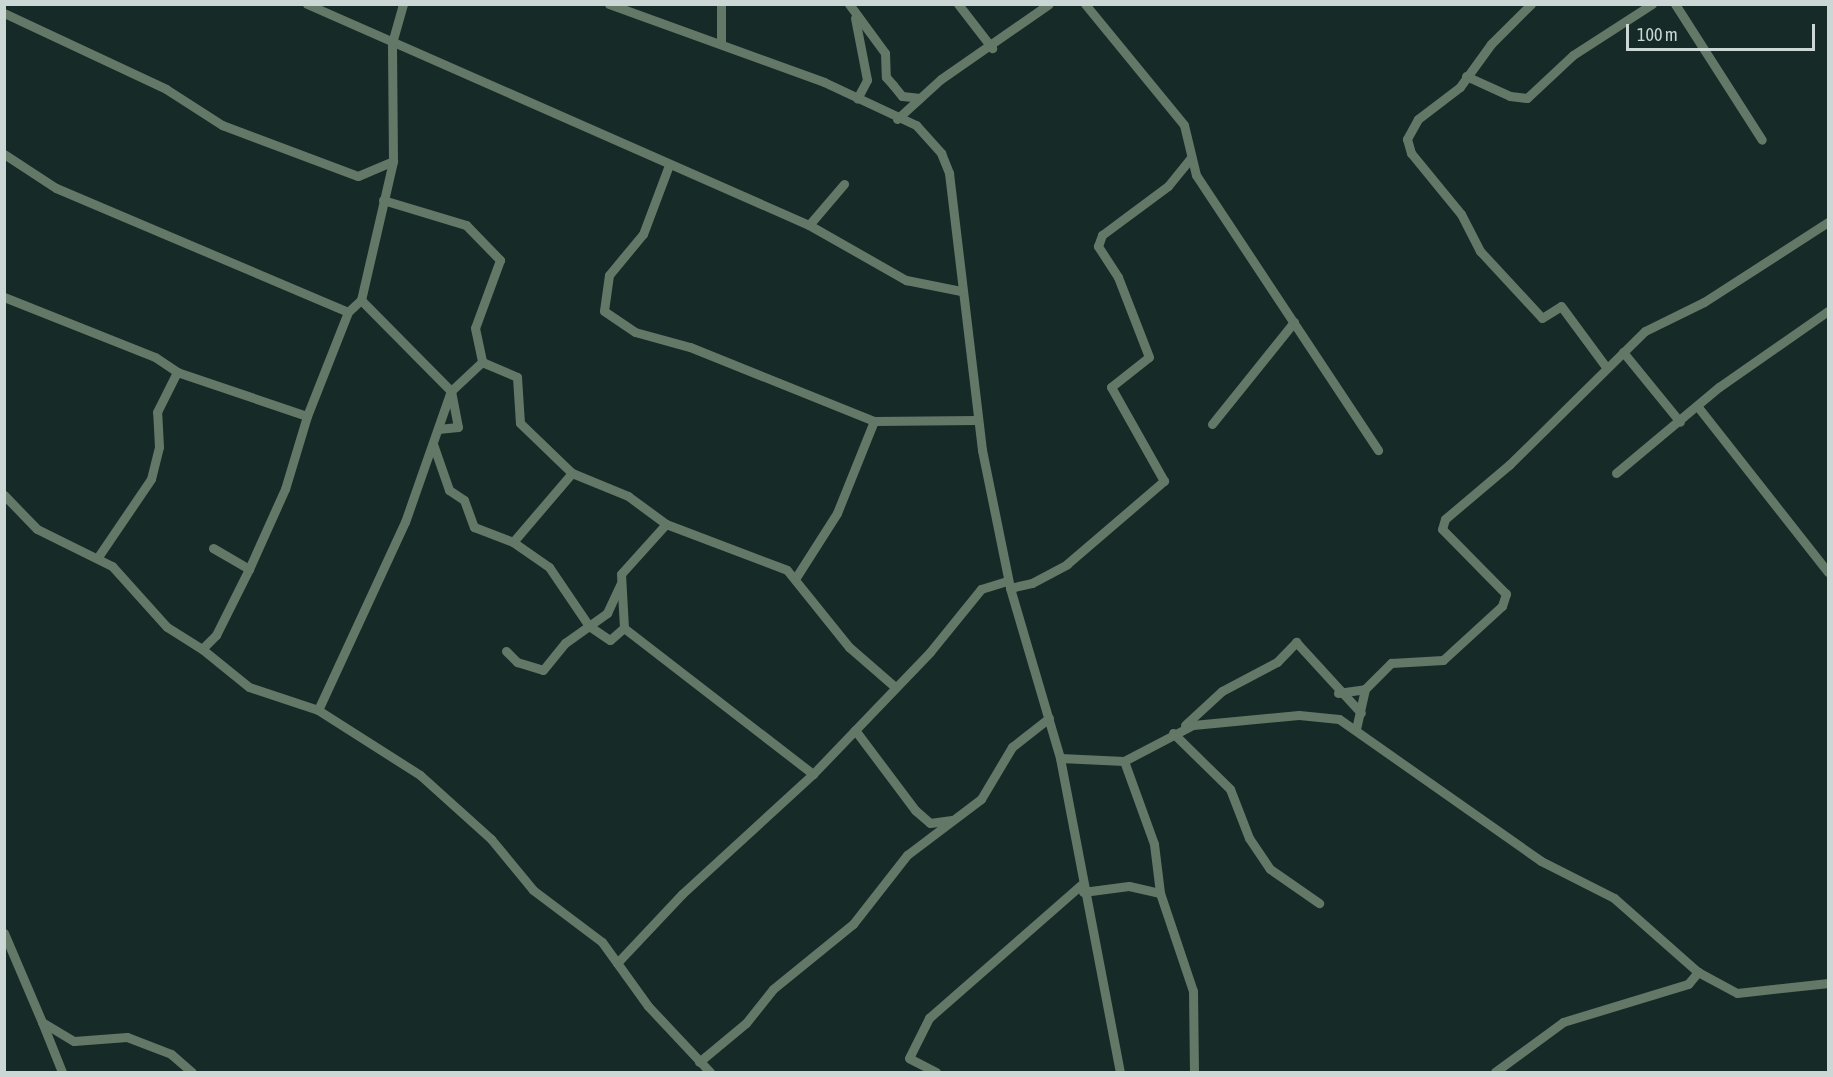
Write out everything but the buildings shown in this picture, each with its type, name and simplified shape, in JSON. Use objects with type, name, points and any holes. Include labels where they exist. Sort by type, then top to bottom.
[{"type":"street","points":[[307,4],[809,225],[906,280],[961,291]]},
{"type":"street","points":[[202,649],[216,635],[249,570],[285,489],[307,416],[348,312],[361,300],[393,161],[392,43],[403,4]]},
{"type":"street","points":[[609,4],[721,42],[857,99],[927,134],[945,163],[977,420],[1009,584],[1060,758],[1082,889],[1120,1072]]},
{"type":"street","points":[[721,42],[722,4]]},
{"type":"street","points":[[849,4],[855,16],[885,53],[886,77],[892,85],[902,96],[920,98]]},
{"type":"street","points":[[958,4],[992,48]]},
{"type":"street","points":[[897,119],[920,98],[992,48],[1049,4]]},
{"type":"street","points":[[1085,4],[1112,30],[1184,125],[1190,159],[1378,450]]},
{"type":"street","points":[[1531,4],[1466,76],[1408,130],[1411,153],[1461,214],[1480,251],[1542,318],[1561,306],[1606,367]]},
{"type":"street","points":[[1466,76],[1510,96],[1527,98],[1573,55],[1652,4]]},
{"type":"street","points":[[1675,4],[1762,140]]},
{"type":"street","points":[[4,13],[166,89],[222,125],[358,176],[393,161]]},
{"type":"street","points":[[855,16],[867,80],[857,99]]},
{"type":"street","points":[[4,154],[56,188],[348,312]]},
{"type":"street","points":[[618,963],[682,894],[813,774],[895,687],[981,589],[1032,583],[1067,564],[1164,481],[1111,387],[1149,357],[1118,277],[1098,246],[1102,235],[1168,186],[1190,159]]},
{"type":"street","points":[[669,165],[643,234],[609,275],[604,311],[635,332],[690,347],[874,421],[977,420]]},
{"type":"street","points":[[809,225],[844,184]]},
{"type":"street","points":[[383,200],[466,225],[500,260],[475,328],[482,362]]},
{"type":"street","points":[[1356,729],[1365,689],[1390,663],[1443,660],[1502,606],[1506,594],[1442,529],[1445,519],[1509,465],[1645,331],[1704,302],[1828,222]]},
{"type":"street","points":[[4,297],[155,357],[177,372],[307,416]]},
{"type":"street","points":[[361,300],[451,391],[458,427],[438,429]]},
{"type":"street","points":[[1616,473],[1698,407],[1828,311]]},
{"type":"street","points":[[1212,424],[1294,322]]},
{"type":"street","points":[[1623,352],[1680,422]]},
{"type":"street","points":[[482,362],[517,377],[520,423],[572,473],[628,496],[666,524],[765,558],[795,579],[849,646],[895,687]]},
{"type":"street","points":[[318,710],[405,522],[451,391],[482,362]]},
{"type":"street","points":[[98,557],[151,479],[159,447],[157,412],[177,372]]},
{"type":"street","points":[[1698,407],[1828,572]]},
{"type":"street","points":[[795,579],[837,513],[874,421]]},
{"type":"street","points":[[433,444],[449,490],[464,500],[474,527],[513,542],[549,567],[592,628],[610,640],[624,628]]},
{"type":"street","points":[[513,542],[572,473]]},
{"type":"street","points":[[4,495],[36,529],[98,557],[137,588],[168,627],[202,649],[249,687],[318,710],[420,775],[491,838],[533,890],[602,942],[699,1062],[710,1072]]},
{"type":"street","points":[[666,524],[621,574],[624,628],[813,774]]},
{"type":"street","points":[[213,548],[249,570]]},
{"type":"street","points":[[506,651],[517,662],[543,670],[565,644],[592,628],[621,582]]},
{"type":"street","points":[[1060,758],[1124,761],[1178,730],[1222,691],[1277,662],[1296,642],[1338,693],[1361,713]]},
{"type":"street","points":[[1338,693],[1365,689]]},
{"type":"street","points":[[1178,730],[1312,714],[1340,719],[1453,803],[1541,861],[1614,898],[1698,972],[1737,993],[1828,983]]},
{"type":"street","points":[[699,1062],[746,1023],[773,989],[853,924],[908,855],[981,799],[1012,747],[1049,718]]},
{"type":"street","points":[[855,730],[915,810],[930,823],[955,819]]},
{"type":"street","points":[[1178,730],[1230,789],[1249,838],[1270,869],[1288,887],[1319,903]]},
{"type":"street","points":[[1124,761],[1154,844],[1160,893],[1193,991],[1194,1072]]},
{"type":"street","points":[[936,1072],[909,1058],[929,1018],[1082,889],[1129,886],[1160,893]]},
{"type":"street","points":[[4,933],[62,1072]]},
{"type":"street","points":[[1495,1072],[1563,1022],[1688,984],[1698,972]]},
{"type":"street","points":[[42,1022],[74,1041],[127,1037],[171,1054],[192,1072]]}]
